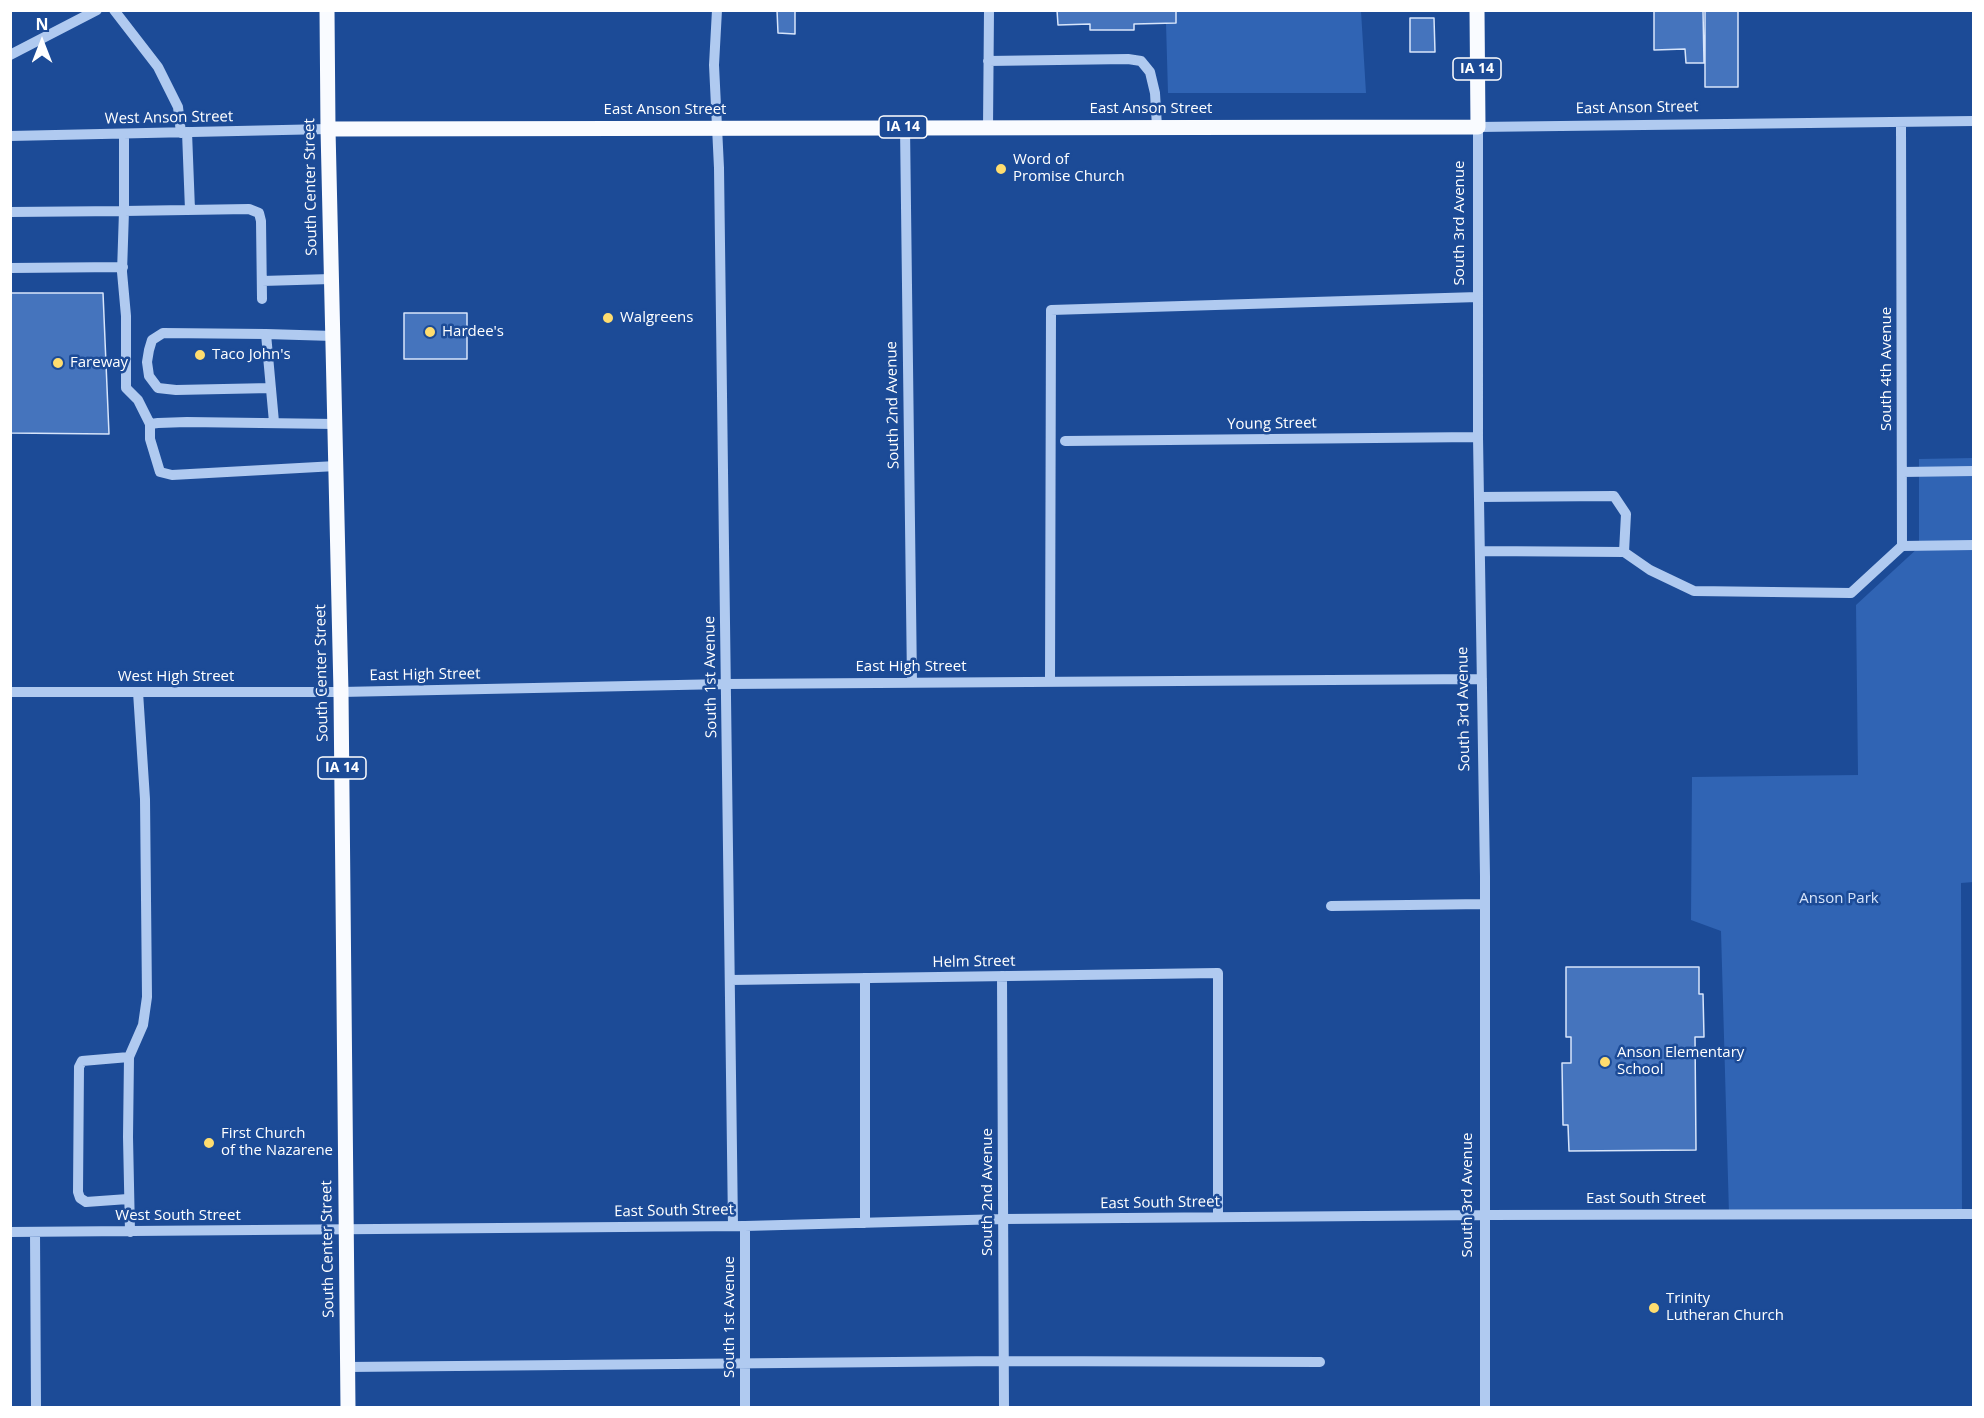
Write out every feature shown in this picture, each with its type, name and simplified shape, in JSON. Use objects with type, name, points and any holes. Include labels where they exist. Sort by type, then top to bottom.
[{"type":"main road","name":"South Center Street","points":[[327,10],[341,692],[348,1407]]},
{"type":"main road","name":"South 3rd Avenue","points":[[1476,10],[1478,127]]},
{"type":"main road","name":"East Anson Street","points":[[328,129],[1478,127]]},
{"type":"street","points":[[10,54],[97,10]]},
{"type":"street","points":[[114,10],[158,67],[178,106],[184,133],[190,210]]},
{"type":"street","name":"South 1st Avenue","points":[[717,10],[714,65],[718,128],[730,980],[745,1364],[744,1407]]},
{"type":"street","points":[[988,127],[989,10]]},
{"type":"street","points":[[988,61],[1128,59],[1141,61],[1150,72],[1155,93],[1157,127]]},
{"type":"street","name":"East Anson Street","points":[[1478,127],[1974,121]]},
{"type":"street","name":"South 4th Avenue","points":[[1902,123],[1902,546]]},
{"type":"street","name":"South 2nd Avenue","points":[[904,127],[912,682]]},
{"type":"street","name":"South 3rd Avenue","points":[[1478,127],[1478,437],[1485,904],[1485,1407]]},
{"type":"street","name":"West Anson Street","points":[[10,136],[328,129]]},
{"type":"street","points":[[124,134],[123,267],[126,388],[138,400],[150,424],[152,450],[160,472],[172,475],[336,466]]},
{"type":"street","points":[[10,212],[249,209],[259,213],[261,221],[262,299]]},
{"type":"street","points":[[10,268],[123,267]]},
{"type":"street","points":[[262,281],[331,279]]},
{"type":"street","points":[[1050,681],[1051,310],[1478,297]]},
{"type":"street","points":[[271,388],[176,390],[158,388],[149,376],[147,362],[152,340],[163,333],[333,336]]},
{"type":"street","points":[[266,334],[274,422]]},
{"type":"street","points":[[150,424],[187,422],[335,424]]},
{"type":"street","name":"Young Street","points":[[1065,441],[1478,437]]},
{"type":"street","points":[[1902,472],[1974,471]]},
{"type":"street","points":[[1479,497],[1614,496],[1626,514],[1624,552]]},
{"type":"street","points":[[1480,551],[1624,552],[1650,570],[1694,591],[1851,593],[1902,546],[1974,545]]},
{"type":"street","name":"East High Street","points":[[341,692],[726,684],[1482,679]]},
{"type":"street","name":"West High Street","points":[[10,692],[341,692]]},
{"type":"street","points":[[130,1232],[128,1199],[129,1057],[143,1025],[147,997],[145,799],[138,692]]},
{"type":"street","points":[[1331,906],[1485,904]]},
{"type":"street","name":"Helm Street","points":[[730,980],[1218,974],[1218,1217]]},
{"type":"street","name":"South 2nd Avenue","points":[[1002,976],[1004,1407]]},
{"type":"street","points":[[865,978],[865,1223]]},
{"type":"street","points":[[128,1199],[86,1202],[80,1198],[78,1192],[79,1068],[82,1061],[129,1057]]},
{"type":"street","name":"East South Street","points":[[346,1230],[739,1226],[1004,1219],[1974,1214]]},
{"type":"street","name":"West South Street","points":[[10,1232],[346,1230]]},
{"type":"street","points":[[35,1232],[36,1407]]},
{"type":"street","points":[[347,1366],[1004,1361],[1320,1362]]},
{"type":"green space","points":[[1176,11],[1361,11],[1366,93],[1168,93],[1166,23],[1176,23]]},
{"type":"green space","name":"Anson Park","points":[[1973,458],[1974,882],[1961,883],[1962,1214],[1729,1214],[1721,931],[1691,920],[1692,777],[1858,775],[1856,605],[1919,547],[1919,459]]},
{"type":"building","points":[[777,10],[795,10],[795,34],[778,33]]},
{"type":"building","points":[[1057,10],[1176,10],[1176,23],[1134,24],[1134,30],[1090,30],[1090,24],[1058,25]]},
{"type":"building","points":[[1654,10],[1703,10],[1704,63],[1686,63],[1685,49],[1654,50]]},
{"type":"building","points":[[1705,10],[1738,10],[1738,87],[1705,87]]},
{"type":"building","points":[[1410,18],[1434,18],[1435,52],[1410,52]]},
{"type":"building","name":"Fareway","points":[[10,293],[103,293],[109,434],[10,433]]},
{"type":"building","points":[[404,313],[467,313],[467,359],[404,359]]},
{"type":"building","name":"Anson Elementary School","points":[[1566,967],[1699,967],[1699,994],[1703,994],[1704,1037],[1695,1037],[1696,1150],[1569,1151],[1568,1125],[1563,1125],[1562,1063],[1571,1063],[1571,1037],[1566,1037]]},
{"type":"place","name":"Word of Promise Church","points":[[1001,169]]},
{"type":"place","name":"Walgreens","points":[[608,318]]},
{"type":"place","name":"Hardee's","points":[[430,332]]},
{"type":"place","name":"Taco John's","points":[[200,355]]},
{"type":"place","name":"Fareway","points":[[58,363]]},
{"type":"place","name":"Anson Elementary School","points":[[1605,1062]]},
{"type":"place","name":"First Church of the Nazarene","points":[[209,1143]]},
{"type":"place","name":"Trinity Lutheran Church","points":[[1654,1308]]}]
